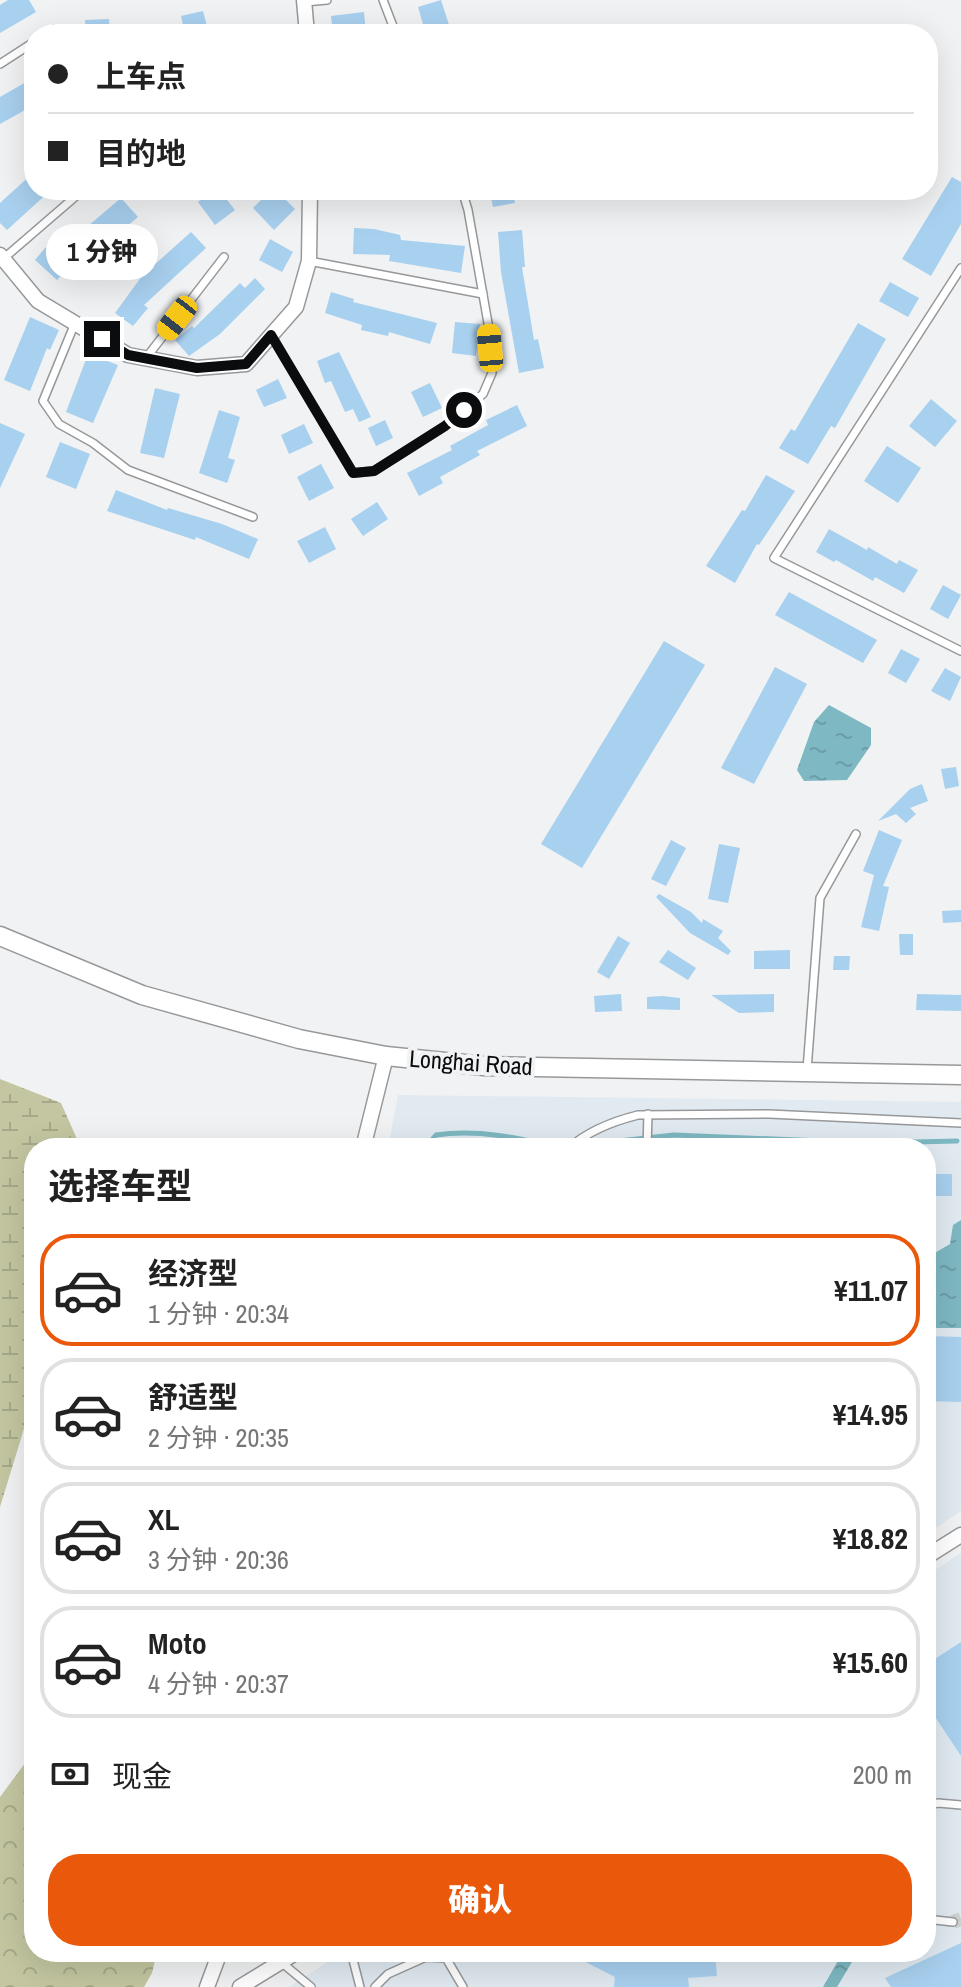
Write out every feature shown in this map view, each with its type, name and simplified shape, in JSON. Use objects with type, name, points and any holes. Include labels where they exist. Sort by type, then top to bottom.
[{"type":"street","points":[[304,1],[306,24]]},
{"type":"street","points":[[2,257],[38,301],[128,355],[197,368],[246,364],[296,307],[309,261],[310,200]]},
{"type":"street","name":"Longhai Road","points":[[0,936],[142,995],[299,1039],[386,1056],[484,1066],[961,1075]]},
{"type":"street","points":[[366,1138],[386,1056]]},
{"type":"street","points":[[936,1551],[961,1535]]},
{"type":"street","points":[[207,1987],[216,1962]]},
{"type":"street","points":[[240,1987],[281,1962]]},
{"type":"lane","points":[[304,1],[327,0]]},
{"type":"lane","points":[[383,0],[392,24]]},
{"type":"lane","points":[[0,64],[24,48]]},
{"type":"lane","points":[[2,257],[71,200]]},
{"type":"lane","points":[[271,335],[353,473],[374,471],[445,426],[483,394],[492,373],[483,294],[465,200]]},
{"type":"lane","points":[[146,358],[224,257]]},
{"type":"lane","points":[[309,261],[483,294]]},
{"type":"lane","points":[[961,268],[774,558],[961,651]]},
{"type":"lane","points":[[75,323],[43,401],[59,424],[93,443],[128,470],[253,517]]},
{"type":"lane","points":[[806,1072],[820,898],[856,834]]},
{"type":"lane","points":[[647,1138],[648,1114]]},
{"type":"lane","points":[[583,1138],[617,1120],[648,1114],[769,1114],[961,1123]]},
{"type":"lane","points":[[936,1804],[961,1805]]},
{"type":"lane","points":[[936,1920],[953,1922]]},
{"type":"lane","points":[[281,1962],[311,1987]]},
{"type":"lane","points":[[354,1962],[360,1987]]},
{"type":"lane","points":[[375,1987],[388,1974],[415,1962]]},
{"type":"lane","points":[[448,1962],[463,1987]]},
{"type":"shaded area","points":[[398,1095],[961,1102],[961,1511],[936,1527],[936,1138],[390,1138]]},
{"type":"shaded area","points":[[961,1553],[961,1987],[289,1987],[328,1962],[936,1962],[936,1569]]},
{"type":"green space","points":[[0,1079],[61,1103],[77,1138],[24,1138],[24,1429],[0,1507]]},
{"type":"green space","points":[[24,1765],[24,1962],[155,1962],[144,1987],[0,1987],[0,1797]]},
{"type":"water","points":[[829,705],[871,728],[871,745],[847,780],[804,781],[797,770],[814,722]]},
{"type":"water","points":[[961,1220],[961,1328],[936,1328],[936,1252],[950,1244],[953,1225]]},
{"type":"water","points":[[837,1962],[852,1962],[837,1987],[823,1987]]},
{"type":"building","points":[[8,0],[29,0],[36,12],[0,33],[0,5]]},
{"type":"building","points":[[441,0],[449,24],[423,24],[418,7]]},
{"type":"building","points":[[203,11],[206,24],[183,24],[181,16]]},
{"type":"building","points":[[364,12],[365,24],[332,24],[331,16]]},
{"type":"building","points":[[109,19],[109,24],[85,24],[85,20]]},
{"type":"building","points":[[24,83],[24,111],[0,124],[0,97]]},
{"type":"building","points":[[952,177],[961,182],[961,224],[931,276],[902,259]]},
{"type":"building","points":[[24,181],[24,200],[40,200],[7,230],[0,223],[0,203]]},
{"type":"building","points":[[119,200],[123,200],[138,217],[120,232],[116,228],[90,257],[84,251],[57,280],[35,260],[46,247],[57,257]]},
{"type":"building","points":[[227,200],[235,210],[215,225],[198,202]]},
{"type":"building","points":[[261,200],[286,200],[295,209],[274,230],[253,208]]},
{"type":"building","points":[[491,200],[514,200],[515,203],[493,207]]},
{"type":"building","points":[[354,228],[400,235],[401,240],[465,246],[461,273],[389,261],[390,255],[353,254]]},
{"type":"building","points":[[522,230],[525,267],[522,267],[534,340],[538,339],[544,368],[519,373],[501,272],[498,232]]},
{"type":"building","points":[[191,232],[206,248],[144,305],[148,308],[133,326],[115,313],[142,276]]},
{"type":"building","points":[[270,239],[293,252],[282,272],[259,260]]},
{"type":"building","points":[[255,278],[265,289],[220,334],[189,356],[175,340],[192,326],[194,328],[240,283],[245,288]]},
{"type":"building","points":[[890,282],[919,298],[908,317],[879,301]]},
{"type":"building","points":[[331,292],[354,299],[353,302],[437,323],[430,344],[389,332],[388,336],[361,330],[362,325],[325,313]]},
{"type":"building","points":[[30,317],[59,330],[50,350],[47,348],[30,391],[4,380]]},
{"type":"building","points":[[455,322],[480,324],[476,356],[452,353]]},
{"type":"building","points":[[858,323],[886,339],[835,428],[831,426],[808,464],[779,448],[791,429],[795,431]]},
{"type":"building","points":[[339,352],[371,417],[359,422],[353,409],[345,412],[331,381],[325,383],[317,361]]},
{"type":"building","points":[[88,354],[118,365],[93,423],[66,412]]},
{"type":"building","points":[[278,379],[287,398],[264,407],[256,390]]},
{"type":"building","points":[[430,383],[442,408],[423,417],[411,392]]},
{"type":"building","points":[[155,388],[180,394],[164,458],[140,453]]},
{"type":"building","points":[[931,399],[957,421],[935,447],[909,426]]},
{"type":"building","points":[[517,405],[527,426],[477,451],[480,455],[440,477],[443,483],[419,496],[407,473],[452,450],[450,446],[488,425],[486,420]]},
{"type":"building","points":[[219,410],[240,417],[228,458],[235,460],[227,483],[199,473]]},
{"type":"building","points":[[385,420],[393,438],[376,446],[368,428]]},
{"type":"building","points":[[0,423],[25,434],[0,488]]},
{"type":"building","points":[[304,424],[313,443],[289,454],[281,435]]},
{"type":"building","points":[[60,442],[90,454],[76,489],[46,477]]},
{"type":"building","points":[[887,446],[921,468],[898,503],[864,481]]},
{"type":"building","points":[[321,464],[334,488],[309,501],[297,477]]},
{"type":"building","points":[[766,475],[795,491],[757,544],[735,583],[706,566]]},
{"type":"building","points":[[116,490],[167,510],[222,524],[258,539],[249,559],[196,537],[195,540],[107,511]]},
{"type":"building","points":[[377,502],[388,519],[363,536],[351,519]]},
{"type":"building","points":[[325,527],[336,549],[309,563],[297,541]]},
{"type":"building","points":[[829,529],[897,564],[899,560],[918,570],[904,593],[816,552]]},
{"type":"building","points":[[943,585],[961,595],[948,619],[930,609]]},
{"type":"building","points":[[789,592],[877,640],[863,663],[775,615]]},
{"type":"building","points":[[664,641],[705,665],[582,868],[541,844]]},
{"type":"building","points":[[901,649],[920,659],[906,683],[888,673]]},
{"type":"building","points":[[775,667],[807,684],[754,784],[721,768]]},
{"type":"building","points":[[945,668],[961,677],[950,701],[931,691]]},
{"type":"building","points":[[956,767],[959,786],[945,789],[941,769]]},
{"type":"building","points":[[922,784],[928,801],[910,808],[916,814],[906,823],[896,814],[878,821],[910,789]]},
{"type":"building","points":[[879,830],[902,840],[883,886],[889,887],[879,931],[861,927],[874,875],[863,871]]},
{"type":"building","points":[[671,840],[686,848],[666,886],[651,879]]},
{"type":"building","points":[[719,844],[740,848],[728,903],[708,899]]},
{"type":"building","points":[[659,894],[691,912],[702,923],[703,919],[723,931],[718,938],[731,951],[728,955],[690,933],[656,897]]},
{"type":"building","points":[[961,910],[961,922],[943,923],[942,911]]},
{"type":"building","points":[[899,934],[913,934],[913,955],[900,955]]},
{"type":"building","points":[[618,936],[630,943],[609,979],[597,972]]},
{"type":"building","points":[[668,950],[696,968],[688,980],[659,962]]},
{"type":"building","points":[[790,950],[790,969],[754,969],[754,951]]},
{"type":"building","points":[[834,956],[850,956],[849,970],[833,970]]},
{"type":"building","points":[[621,994],[622,1011],[595,1012],[594,996]]},
{"type":"building","points":[[774,994],[774,1012],[739,1013],[711,995]]},
{"type":"building","points":[[917,994],[961,995],[961,1011],[916,1010]]},
{"type":"building","points":[[647,997],[680,998],[680,1010],[647,1009]]},
{"type":"building","points":[[936,1174],[952,1174],[952,1196],[936,1196]]},
{"type":"building","points":[[936,1336],[961,1337],[961,1402],[936,1401]]},
{"type":"building","points":[[961,1642],[961,1756],[936,1718],[936,1658]]},
{"type":"building","points":[[961,1943],[961,1987],[891,1987],[885,1978],[920,1962],[936,1962],[936,1955]]},
{"type":"building","points":[[586,1962],[716,1962],[717,1976],[688,1978],[689,1987],[614,1987],[615,1977]]},
{"type":"waterway","points":[[433,1138],[452,1133],[515,1138]]},
{"type":"waterway","points":[[646,1138],[674,1135],[748,1138]]},
{"type":"waterway","points":[[936,1141],[957,1141]]},
{"type":"tunnel","points":[[953,1922],[961,1919]]},
{"type":"route","points":[[102,339],[128,355],[197,368],[246,364],[271,335],[353,473],[374,471],[445,426],[464,410]]}]
